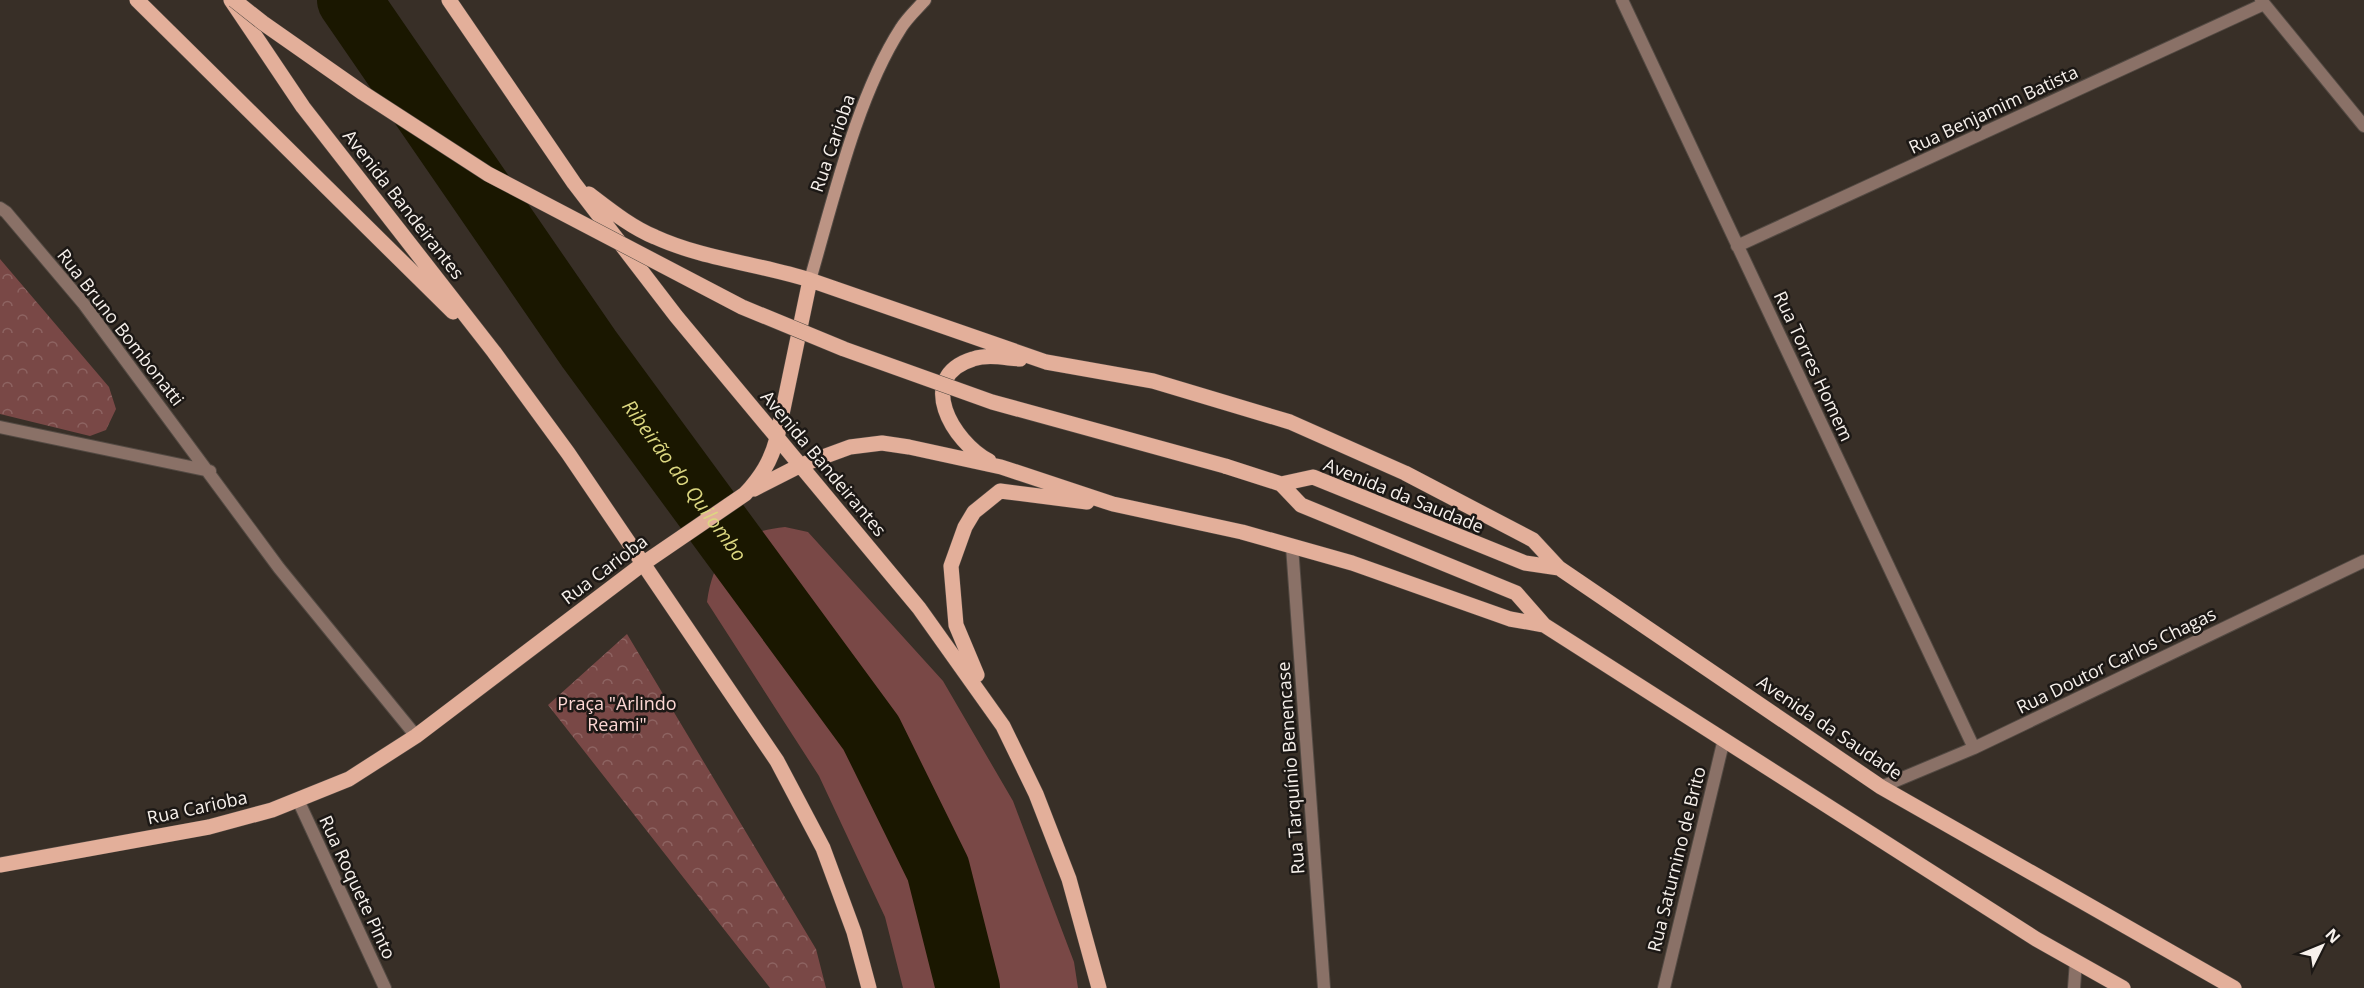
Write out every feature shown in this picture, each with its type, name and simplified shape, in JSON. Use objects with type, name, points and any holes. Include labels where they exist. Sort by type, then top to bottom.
[{"type":"main road","points":[[137,0],[292,156],[494,352]]},
{"type":"main road","points":[[233,0],[262,23],[363,93],[488,174],[742,307],[844,349],[992,402],[1225,466],[1281,484],[1301,505],[1516,593],[1544,625],[2026,933],[2123,988]]},
{"type":"main road","name":"Avenida Bandeirantes","points":[[233,0],[303,107],[494,352],[644,563],[782,771],[823,848],[854,932],[869,988]]},
{"type":"main road","name":"Avenida Bandeirantes","points":[[449,0],[574,183],[676,316],[919,608],[1003,726],[1036,794],[1066,869],[1099,988]]},
{"type":"main road","name":"Rua Carioba","points":[[0,865],[209,827],[298,800],[350,779],[416,736],[644,563],[745,494],[766,468],[777,438],[810,280],[848,150],[880,67],[902,26],[926,0]]},
{"type":"main road","points":[[574,183],[617,215],[654,237],[689,250],[772,268],[810,280],[1047,362]]},
{"type":"main road","points":[[1001,467],[980,456],[958,433],[945,412],[942,393],[944,384],[960,364],[975,358],[994,357],[1047,362],[1153,381],[1290,422],[1405,474],[1533,540],[1559,568]]},
{"type":"main road","points":[[745,494],[801,465],[850,447],[882,443],[909,447],[1001,467],[1113,504],[1292,546],[1352,563],[1510,619],[1544,625]]},
{"type":"main road","name":"Avenida da Saudade","points":[[1281,484],[1313,477],[1525,563],[1559,568],[1881,787],[2234,988]]},
{"type":"main road","points":[[1003,726],[956,625],[951,566],[966,527],[974,512],[1000,491],[1113,504]]},
{"type":"street","name":"Rua Torres Homem","points":[[1622,0],[1974,748]]},
{"type":"street","name":"Rua Benjamim Batista","points":[[1737,246],[2262,2]]},
{"type":"street","points":[[2262,2],[2364,126]]},
{"type":"street","name":"Rua Bruno Bombonatti","points":[[0,208],[6,212],[83,303],[210,471],[279,568],[416,736]]},
{"type":"street","points":[[0,427],[210,471]]},
{"type":"street","name":"Rua Tarquínio Benencase","points":[[1292,546],[1324,988]]},
{"type":"street","name":"Rua Doutor Carlos Chagas","points":[[1881,787],[1974,748],[2364,561]]},
{"type":"street","name":"Rua Saturnino de Brito","points":[[1664,988],[1724,739]]},
{"type":"street","name":"Rua Roquete Pinto","points":[[298,800],[385,988]]},
{"type":"street","points":[[2074,988],[2076,961]]},
{"type":"green space","points":[[0,259],[109,387],[116,409],[106,430],[90,436],[0,414]]},
{"type":"green space","points":[[785,527],[808,532],[943,681],[1013,801],[1074,962],[1078,988],[903,988],[885,917],[819,776],[707,602],[715,570],[730,548],[753,534]]},
{"type":"green space","name":"Praça \"Arlindo Reami\"","points":[[627,634],[816,949],[826,988],[770,988],[548,705]]},
{"type":"waterway","name":"Ribeirão do Quilombo","points":[[349,0],[589,349],[871,733],[938,869],[968,988]]}]
